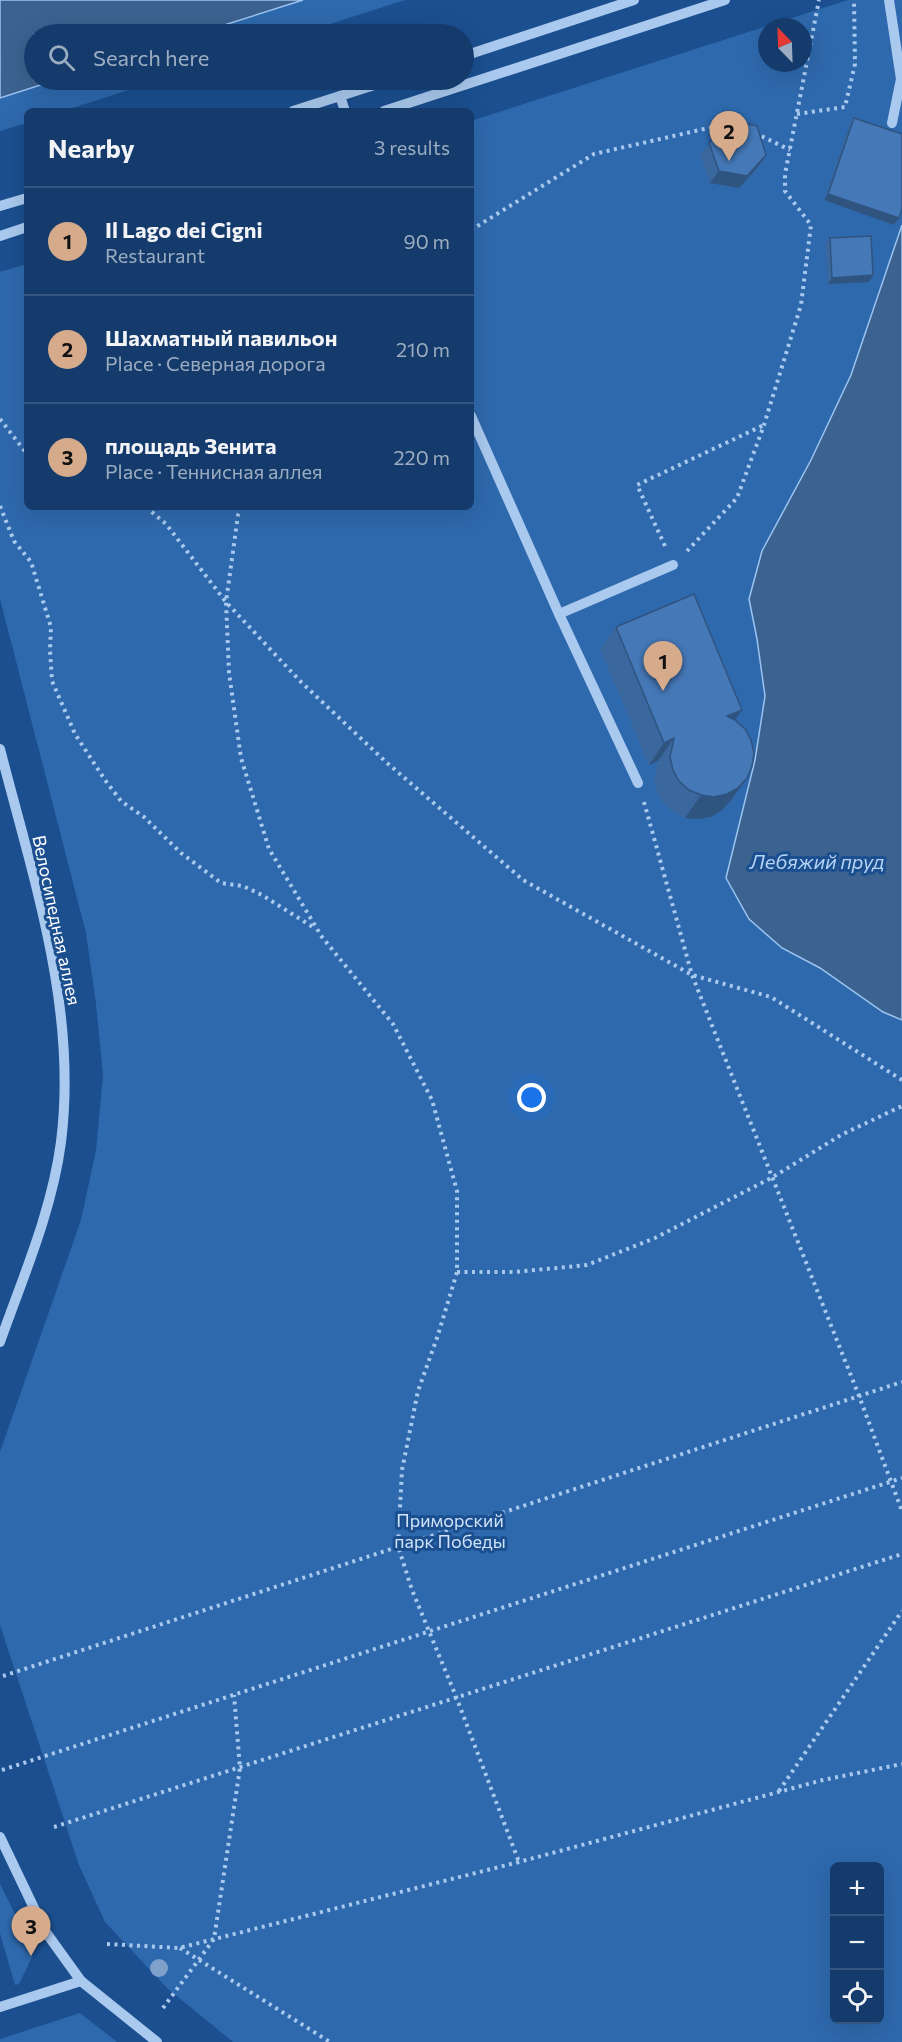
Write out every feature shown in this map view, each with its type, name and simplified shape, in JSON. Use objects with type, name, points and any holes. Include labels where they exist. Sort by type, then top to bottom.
[{"type":"street","points":[[474,53],[634,0]]},
{"type":"street","points":[[474,82],[725,0]]},
{"type":"street","points":[[889,0],[901,79],[892,123]]},
{"type":"street","points":[[302,108],[359,90]]},
{"type":"street","points":[[393,108],[449,90]]},
{"type":"street","points":[[340,96],[344,108]]},
{"type":"street","points":[[0,206],[24,199]]},
{"type":"street","points":[[0,236],[24,228]]},
{"type":"street","points":[[474,423],[558,614],[638,783]]},
{"type":"street","points":[[558,614],[673,565]]},
{"type":"street","name":"Велосипедная аллея","points":[[0,749],[48,939],[61,1006],[65,1074],[61,1143],[47,1207],[0,1342]]},
{"type":"street","points":[[0,1837],[45,1931],[81,1981],[157,2042]]},
{"type":"street","points":[[0,2007],[81,1981]]},
{"type":"path","points":[[764,425],[637,485],[673,565],[736,498],[764,425],[801,305],[811,225],[785,191],[785,174],[819,0]]},
{"type":"path","points":[[797,114],[845,107],[855,64],[854,0]]},
{"type":"path","points":[[474,228],[594,154],[713,127],[731,129]]},
{"type":"path","points":[[749,130],[790,150]]},
{"type":"path","points":[[0,419],[24,450]]},
{"type":"path","points":[[0,506],[14,541],[32,562],[51,627],[52,681],[75,734],[105,780],[121,801],[144,817],[181,853],[221,883],[243,886],[262,895],[319,932]]},
{"type":"path","points":[[150,510],[166,524],[226,602],[300,681],[377,754],[523,880],[692,975],[771,997],[902,1080]]},
{"type":"path","points":[[240,510],[226,602],[229,672],[241,758],[268,849],[319,932],[393,1024],[432,1100],[458,1191],[457,1272],[418,1391],[402,1470],[398,1546],[412,1590],[457,1699],[519,1862]]},
{"type":"path","points":[[638,783],[692,975],[859,1396],[902,1511]]},
{"type":"path","points":[[457,1272],[514,1272],[587,1265],[656,1239],[773,1177],[841,1135],[902,1106]]},
{"type":"path","points":[[3,1676],[902,1382]]},
{"type":"path","points":[[2,1770],[902,1479]]},
{"type":"path","points":[[54,1827],[902,1554]]},
{"type":"path","points":[[778,1792],[902,1611]]},
{"type":"path","points":[[163,2008],[214,1939],[240,1768],[234,1695]]},
{"type":"path","points":[[107,1944],[179,1947],[519,1862],[823,1780],[902,1764]]},
{"type":"path","points":[[179,1947],[330,2042]]},
{"type":"green space","points":[[0,0],[405,0],[330,24],[24,24],[24,90],[129,90],[72,108],[24,108],[24,124],[0,131]]},
{"type":"green space","name":"Приморский парк Победы","points":[[848,0],[902,0],[902,2042],[233,2042],[167,1988],[105,1922],[79,1865],[0,1625],[0,1452],[81,1220],[96,1150],[103,1075],[86,933],[0,599],[0,272],[24,265],[24,510],[474,510],[474,120],[758,29],[758,72],[812,72],[812,18],[792,18]]},
{"type":"green space","points":[[0,1884],[30,1944],[32,1957],[19,1984],[15,1985],[0,1933]]},
{"type":"green space","points":[[80,2013],[117,2042],[0,2042],[0,2039]]},
{"type":"water","points":[[0,0],[303,0],[227,24],[24,24],[25,90],[0,98]]},
{"type":"water","name":"Лебяжий пруд","points":[[902,225],[902,1020],[883,1012],[820,968],[782,948],[749,919],[726,878],[755,760],[765,696],[749,599],[762,551],[811,460],[851,375]]},
{"type":"building","points":[[854,118],[902,134],[902,208],[899,218],[828,194]]},
{"type":"building","points":[[729,120],[757,126],[766,155],[747,176],[719,171],[709,143]]},
{"type":"building","points":[[871,236],[873,275],[832,278],[830,238]]},
{"type":"building","points":[[694,594],[742,710],[727,716],[745,729],[754,753],[747,778],[738,788],[714,797],[689,790],[679,781],[670,757],[674,738],[664,743],[616,627]]},
{"type":"place","name":"Шахматный павильон","points":[[729,161]]},
{"type":"place","name":"Il Lago dei Cigni","points":[[663,691]]},
{"type":"place","name":"площадь Зенита","points":[[31,1956]]}]
